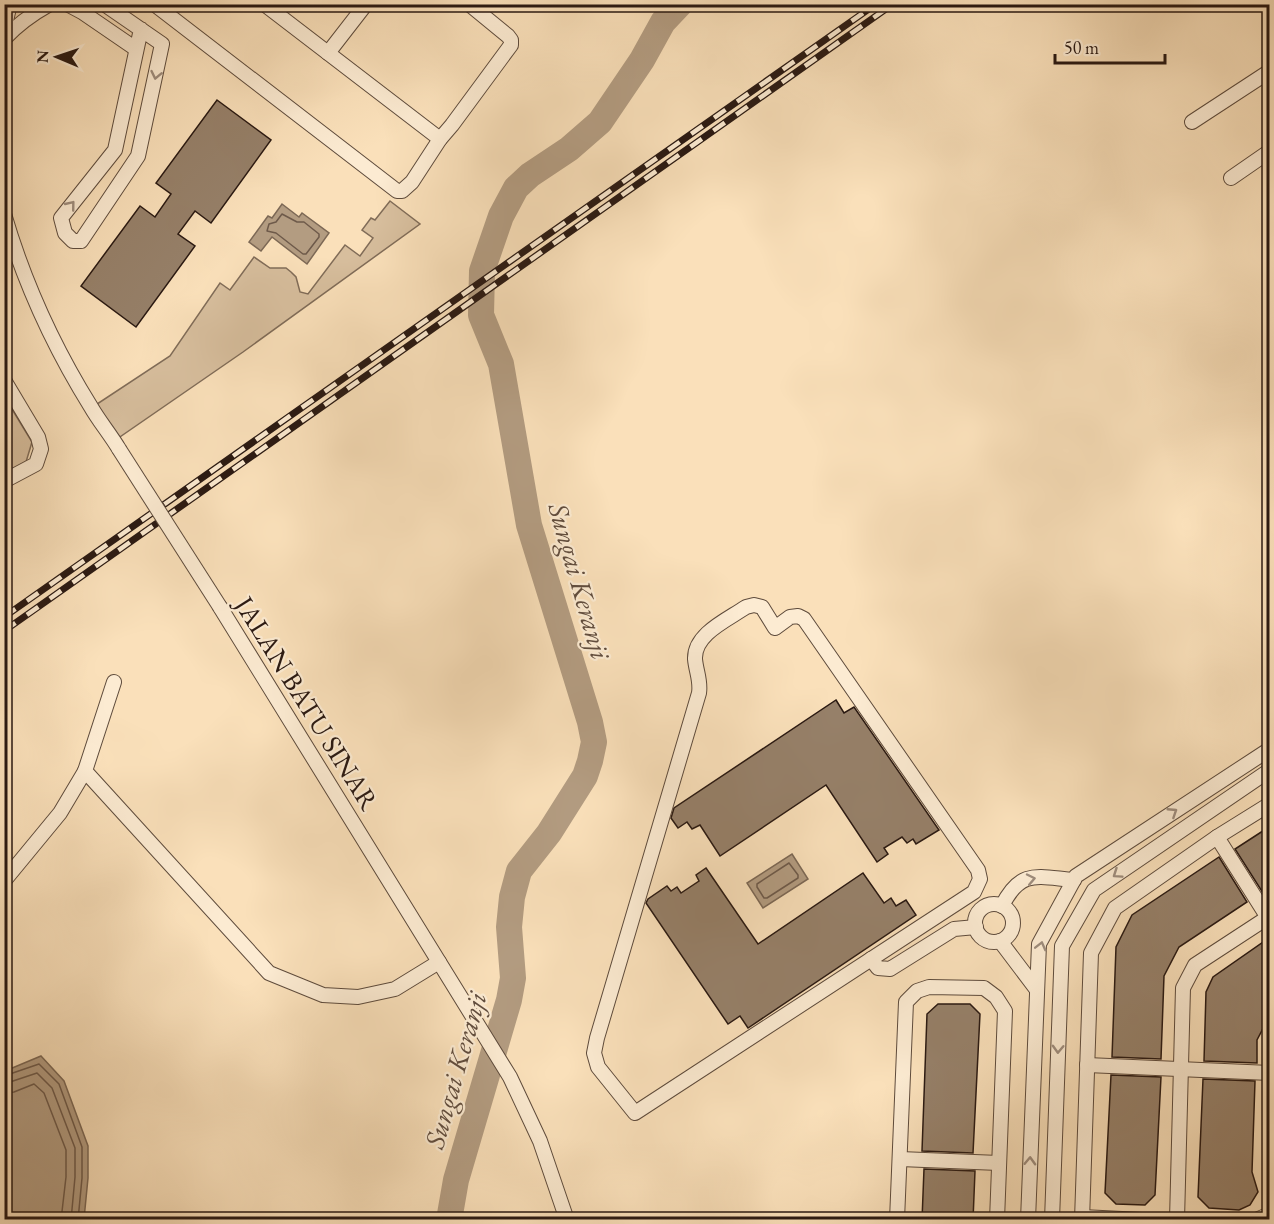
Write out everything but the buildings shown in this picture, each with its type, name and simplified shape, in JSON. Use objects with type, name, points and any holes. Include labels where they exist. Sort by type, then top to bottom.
[{"type":"street","points":[[4,29],[10,4]]},
{"type":"street","points":[[4,39],[34,12],[50,4]]},
{"type":"street","points":[[67,4],[136,49]]},
{"type":"street","points":[[104,4],[141,29],[162,44],[138,156],[81,241],[73,241],[65,233],[61,218],[115,150],[141,29]]},
{"type":"street","points":[[154,4],[397,191],[402,191],[412,182],[440,139],[511,45],[511,40],[469,4]]},
{"type":"street","points":[[264,4],[440,139]]},
{"type":"street","points":[[328,53],[366,4]]},
{"type":"street","points":[[1192,122],[1269,71]]},
{"type":"street","points":[[1231,178],[1269,151]]},
{"type":"street","name":"JALAN BATU SINAR","points":[[4,214],[38,310],[92,408],[220,607],[510,1077],[540,1141],[567,1220]]},
{"type":"street","points":[[4,380],[38,437],[41,449],[36,465],[4,481]]},
{"type":"street","points":[[754,605],[762,607],[775,628],[790,617],[798,616],[804,619],[978,870],[980,879],[974,892],[871,959],[635,1113],[598,1067],[594,1053],[597,1038],[699,693],[700,683],[695,662],[695,647],[701,638],[746,607],[754,605]]},
{"type":"street","points":[[4,881],[60,813],[85,771],[114,682]]},
{"type":"street","points":[[1028,1220],[1039,944],[1076,876],[1269,749]]},
{"type":"street","points":[[1052,1220],[1062,946],[1094,890],[1265,773],[1251,761]]},
{"type":"street","points":[[85,771],[269,973],[323,995],[358,997],[395,989],[439,962]]},
{"type":"street","points":[[1142,1220],[1082,1218],[1091,953],[1115,908],[1269,804]]},
{"type":"street","points":[[1177,1220],[1183,988],[1194,965],[1269,918],[1217,837]]},
{"type":"street","points":[[1002,906],[1017,883],[1027,878],[1036,876],[1074,880]]},
{"type":"street","points":[[996,904],[1011,914],[1012,927],[1006,938],[1000,941],[988,941],[982,938],[976,927],[977,915],[985,906],[996,904]]},
{"type":"street","points":[[871,959],[878,968],[890,969],[954,929],[976,927]]},
{"type":"street","points":[[1000,941],[1037,990]]},
{"type":"street","points":[[897,1220],[906,1002],[917,991],[929,987],[984,988],[996,996],[1005,1011],[997,1220]]},
{"type":"street","points":[[1087,1065],[1269,1073]]},
{"type":"street","points":[[900,1159],[999,1163]]},
{"type":"street","points":[[1256,1220],[1269,1214]]},
{"type":"shaded area","points":[[390,201],[420,224],[243,352],[114,441],[91,408],[170,356],[220,283],[230,290],[254,257],[270,268],[286,268],[296,277],[300,292],[308,294],[345,245],[360,256],[373,238],[362,230],[371,218],[375,220]]},
{"type":"shaded area","points":[[4,396],[32,442],[26,462],[5,473]]},
{"type":"water","points":[[282,204],[299,217],[302,213],[329,233],[307,264],[272,237],[261,251],[249,242],[268,216],[272,218]]},
{"type":"water","points":[[792,854],[808,879],[763,908],[747,883]]},
{"type":"water","points":[[41,1056],[64,1081],[88,1146],[84,1219],[5,1219],[5,1071]]},
{"type":"waterway","name":"Sungai Keranji","points":[[449,1220],[456,1180],[509,1000],[513,978],[509,927],[512,897],[519,871],[549,833],[585,776],[594,742],[590,722],[529,525],[501,364],[481,315],[482,271],[501,216],[516,188],[530,175],[569,149],[600,122],[642,60],[663,22],[680,4]]},
{"type":"railway","points":[[4,617],[876,4]]},
{"type":"railway","points":[[4,631],[893,4]]}]
